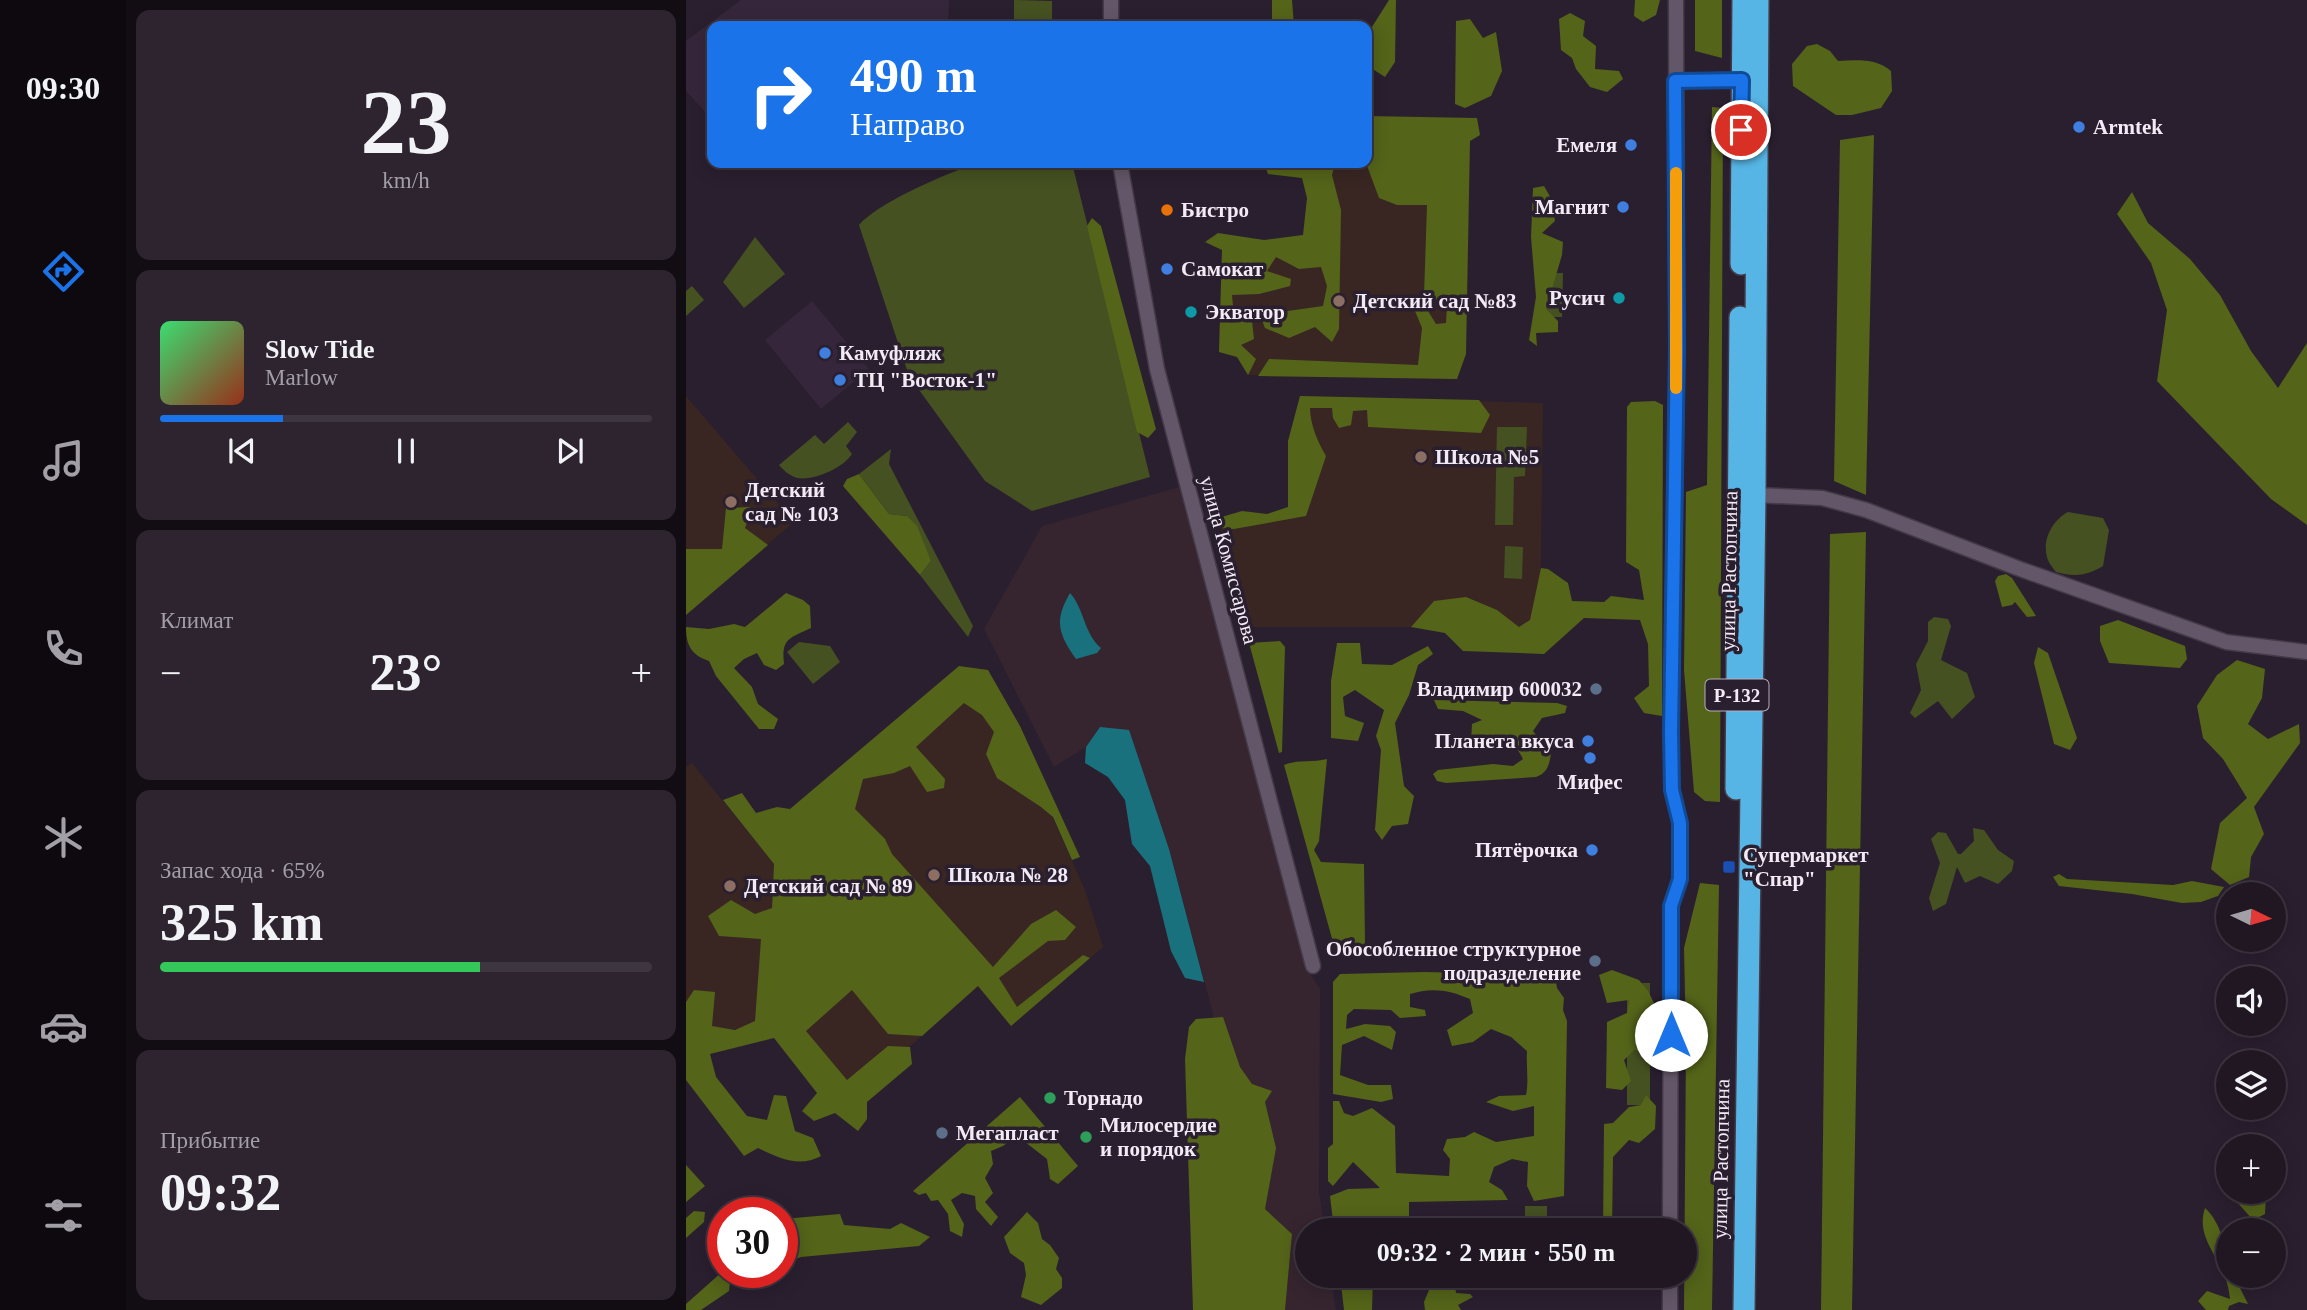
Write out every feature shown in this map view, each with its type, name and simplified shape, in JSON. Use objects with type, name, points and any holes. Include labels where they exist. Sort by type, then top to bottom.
[{"type":"highway","name":"улица Растопчина","points":[[1730,1310],[1743,0]]},
{"type":"highway","name":"улица Растопчина","points":[[1744,1310],[1755,495],[1758,0]]},
{"type":"street","points":[[1111,0],[1111,21]]},
{"type":"street","points":[[1670,1218],[1671,906],[1680,879],[1680,823],[1672,790],[1671,732],[1677,349],[1676,0]]},
{"type":"street","points":[[1675,81],[1742,80]]},
{"type":"street","name":"улица Комиссарова","points":[[1121,168],[1157,369],[1313,965]]},
{"type":"street","points":[[1755,495],[1822,498],[1866,510],[2020,569],[2226,642],[2307,652]]},
{"type":"street","points":[[1670,1288],[1670,1310]]},
{"type":"shaded area","points":[[741,0],[949,0],[948,21],[713,21]]},
{"type":"shaded area","points":[[707,25],[705,112],[686,91],[686,41]]},
{"type":"shaded area","name":"Детский сад №83","points":[[1460,131],[1457,379],[1248,375],[1237,357],[1219,352],[1222,245],[1317,244],[1318,168],[1372,168],[1372,161]]},
{"type":"shaded area","name":"ТЦ \"Восток-1\"","points":[[812,301],[869,369],[821,409],[765,340]]},
{"type":"shaded area","name":"Детский сад № 103","points":[[686,396],[794,522],[686,615]]},
{"type":"shaded area","name":"Школа №5","points":[[1300,396],[1543,403],[1540,627],[1245,627],[1218,518],[1298,512]]},
{"type":"shaded area","points":[[1179,487],[1311,976],[1320,988],[1319,1193],[1323,1218],[1295,1218],[1295,1288],[1333,1288],[1336,1310],[1285,1310],[1292,1234],[1265,1209],[1169,849],[1100,727],[1086,747],[1054,767],[984,629],[1042,526]]},
{"type":"shaded area","name":"Школа № 28","points":[[966,674],[1012,727],[1085,890],[1103,947],[1011,1026],[978,986],[844,1105],[783,1036],[792,818]]},
{"type":"shaded area","name":"Детский сад № 89","points":[[692,763],[774,864],[766,1029],[686,1030],[686,767]]},
{"type":"green space","points":[[1014,0],[1052,1],[1052,21],[1014,21]]},
{"type":"green space","points":[[1272,0],[1292,0],[1294,21],[1272,21]]},
{"type":"green space","points":[[1389,0],[1396,0],[1395,62],[1385,77],[1372,69],[1372,27]]},
{"type":"green space","points":[[1635,0],[1660,0],[1656,15],[1643,22],[1634,16]]},
{"type":"green space","points":[[1695,0],[1722,0],[1722,58],[1695,51]]},
{"type":"green space","points":[[1570,13],[1585,21],[1583,36],[1596,46],[1595,69],[1619,71],[1623,79],[1607,92],[1590,87],[1576,69],[1572,58],[1561,50],[1559,19]]},
{"type":"green space","points":[[1470,19],[1483,38],[1496,32],[1502,71],[1491,96],[1465,108],[1455,104],[1456,21]]},
{"type":"green space","points":[[1817,44],[1830,51],[1838,61],[1873,62],[1891,71],[1892,91],[1881,108],[1852,115],[1836,115],[1793,86],[1792,64],[1807,46]]},
{"type":"green space","points":[[1712,107],[1723,108],[1720,802],[1705,801],[1694,792],[1684,670],[1686,492],[1707,485]]},
{"type":"green space","points":[[1372,116],[1477,118],[1480,135],[1470,141],[1466,354],[1457,379],[1258,376],[1269,359],[1418,365],[1422,328],[1415,311],[1425,306],[1436,324],[1446,323],[1447,304],[1424,296],[1427,205],[1397,205],[1379,198],[1368,168],[1372,168]]},
{"type":"green space","points":[[1874,135],[1866,495],[1834,481],[1840,140]]},
{"type":"green space","points":[[964,168],[1073,168],[1150,477],[1032,511],[985,481],[909,376],[859,225],[880,208],[924,184]]},
{"type":"green space","points":[[1266,168],[1334,168],[1332,175],[1341,210],[1339,329],[1332,342],[1315,327],[1289,338],[1265,328],[1260,315],[1323,306],[1327,286],[1321,267],[1299,269],[1276,257],[1267,271],[1291,279],[1290,286],[1259,294],[1232,295],[1234,317],[1252,321],[1254,339],[1241,345],[1256,359],[1248,375],[1237,357],[1219,352],[1222,250],[1205,242],[1218,233],[1264,240],[1303,235],[1307,198],[1302,178],[1268,174]]},
{"type":"green space","points":[[1544,186],[1552,200],[1555,221],[1542,233],[1563,242],[1562,255],[1546,309],[1558,321],[1558,332],[1536,333],[1537,346],[1529,340],[1536,297],[1531,237],[1533,188]]},
{"type":"green space","points":[[2132,192],[2148,223],[2190,259],[2220,295],[2251,351],[2278,388],[2307,343],[2307,525],[2271,499],[2157,381],[2167,310],[2151,263],[2117,214]]},
{"type":"green space","points":[[1092,218],[1101,226],[1156,429],[1148,438],[1137,432],[1087,226]]},
{"type":"green space","points":[[755,237],[785,274],[744,308],[723,282]]},
{"type":"green space","points":[[1546,273],[1563,273],[1562,317],[1546,317]]},
{"type":"green space","points":[[692,286],[704,300],[686,316],[686,291]]},
{"type":"green space","points":[[1300,396],[1479,400],[1490,415],[1481,433],[1368,427],[1367,410],[1353,411],[1351,425],[1339,428],[1333,418],[1332,408],[1310,408],[1315,433],[1326,456],[1306,516],[1234,529],[1221,528],[1218,518],[1242,511],[1267,514],[1288,507],[1288,441]]},
{"type":"green space","points":[[1655,401],[1663,405],[1662,716],[1644,713],[1634,698],[1649,686],[1648,644],[1640,620],[1584,618],[1544,654],[1463,651],[1445,633],[1411,627],[1434,601],[1466,597],[1497,610],[1519,627],[1530,620],[1541,568],[1548,569],[1568,583],[1572,601],[1604,602],[1611,596],[1644,600],[1639,570],[1626,562],[1627,407],[1631,402]]},
{"type":"green space","points":[[848,422],[857,432],[846,446],[852,454],[835,469],[820,475],[797,478],[779,465],[815,435],[824,444]]},
{"type":"green space","points":[[1497,427],[1527,427],[1525,476],[1514,477],[1513,525],[1495,525]]},
{"type":"green space","points":[[891,449],[889,464],[973,626],[968,637],[920,575],[931,561],[907,516],[889,514],[859,474]]},
{"type":"green space","points":[[859,474],[889,514],[907,516],[917,526],[931,561],[920,575],[843,486],[847,479]]},
{"type":"green space","points":[[750,507],[751,512],[745,528],[768,545],[686,615],[686,549],[722,549],[726,508]]},
{"type":"green space","points":[[2068,512],[2103,518],[2109,530],[2103,566],[2086,574],[2069,575],[2056,572],[2048,559],[2047,537],[2053,525]]},
{"type":"green space","points":[[1866,532],[1852,1310],[1821,1310],[1830,534]]},
{"type":"green space","points":[[1505,546],[1523,547],[1522,579],[1504,578]]},
{"type":"green space","points":[[2006,574],[2012,578],[2036,616],[2027,617],[2015,602],[2002,607],[1995,581],[1998,576]]},
{"type":"green space","points":[[786,593],[810,606],[811,628],[788,640],[783,655],[784,664],[776,670],[764,665],[757,653],[734,668],[752,687],[758,704],[778,719],[774,729],[759,729],[716,676],[709,661],[691,649],[686,627],[709,629],[734,624],[745,627]]},
{"type":"green space","points":[[1934,617],[1948,619],[1951,626],[1941,660],[1967,673],[1975,697],[1952,719],[1938,701],[1915,718],[1910,713],[1921,690],[1916,664],[1928,641],[1928,622]]},
{"type":"green space","points":[[2118,620],[2185,646],[2187,659],[2180,668],[2109,663],[2100,641],[2100,626]]},
{"type":"green space","points":[[1280,641],[1285,647],[1282,752],[1279,753],[1249,643]]},
{"type":"green space","points":[[799,642],[830,646],[840,662],[813,684],[787,652]]},
{"type":"green space","points":[[1337,643],[1360,643],[1362,664],[1392,665],[1428,646],[1433,654],[1418,665],[1409,695],[1395,723],[1404,786],[1414,796],[1408,824],[1392,826],[1382,840],[1375,830],[1381,750],[1376,736],[1384,710],[1355,690],[1343,697],[1345,716],[1364,723],[1358,741],[1331,738],[1331,681]]},
{"type":"green space","points":[[2038,647],[2048,653],[2077,738],[2070,750],[2054,744],[2034,663]]},
{"type":"green space","points":[[2237,660],[2265,669],[2262,698],[2248,724],[2268,739],[2299,724],[2300,743],[2254,807],[2264,834],[2251,857],[2249,877],[2237,882],[2226,882],[2211,869],[2220,823],[2247,798],[2223,759],[2203,738],[2197,706],[2217,675]]},
{"type":"green space","points":[[959,666],[988,670],[1020,726],[1080,857],[1072,860],[1053,817],[997,778],[986,754],[994,732],[982,715],[964,703],[916,747],[945,779],[944,788],[927,792],[910,766],[894,773],[863,779],[855,809],[885,839],[892,854],[993,967],[1031,924],[1056,910],[1076,927],[1065,940],[1048,941],[999,978],[1017,1007],[1083,955],[1090,958],[1011,1026],[978,986],[922,1036],[888,1034],[852,990],[806,1031],[847,1080],[888,1046],[910,1047],[912,1064],[867,1102],[867,1119],[858,1131],[835,1113],[814,1121],[802,1111],[817,1093],[774,1038],[710,1054],[716,1077],[747,1116],[767,1120],[774,1095],[786,1096],[795,1131],[813,1138],[821,1156],[813,1160],[797,1161],[781,1158],[758,1148],[744,1156],[686,1080],[686,1002],[694,990],[715,992],[712,1026],[735,1030],[755,1021],[761,939],[719,936],[708,916],[731,900],[755,914],[772,908],[774,864],[723,800],[742,793],[756,813],[777,807],[790,809]]},
{"type":"green space","points":[[1434,700],[1557,703],[1567,706],[1565,713],[1542,718],[1533,731],[1551,754],[1547,768],[1540,775],[1446,783],[1437,781],[1433,774],[1438,770],[1493,764],[1513,766],[1523,759],[1511,743],[1505,741],[1471,742],[1472,724],[1482,720],[1463,711],[1438,709]]},
{"type":"green space","points":[[1327,759],[1319,841],[1314,850],[1321,862],[1364,864],[1365,943],[1360,955],[1336,953],[1284,765]]},
{"type":"green space","points":[[1973,828],[1984,830],[1998,850],[2014,861],[2012,871],[1998,884],[1980,876],[1965,883],[1957,867],[1946,904],[1933,911],[1929,898],[1940,863],[1931,839],[1938,832],[1946,833],[1958,854],[1961,854],[1974,841]]},
{"type":"green space","points":[[2059,874],[2067,879],[2173,885],[2192,881],[2216,886],[2216,897],[2201,902],[2182,903],[2059,886],[2053,877]]},
{"type":"green space","points":[[1700,883],[1719,885],[1712,1310],[1684,1310],[1684,1288],[1697,1288],[1697,1218],[1685,1218],[1684,948]]},
{"type":"green space","points":[[1612,970],[1639,980],[1659,1013],[1654,1053],[1634,1050],[1624,1060],[1631,1081],[1622,1090],[1606,1088],[1607,1022],[1627,1013],[1629,1000],[1607,1003],[1599,975]]},
{"type":"green space","points":[[1424,972],[1555,975],[1557,988],[1564,998],[1563,1010],[1567,1021],[1564,1196],[1534,1201],[1527,1186],[1528,1162],[1512,1159],[1494,1167],[1489,1182],[1502,1190],[1508,1200],[1409,1202],[1409,1218],[1333,1218],[1330,1196],[1348,1189],[1380,1188],[1353,1162],[1333,1186],[1328,1181],[1328,1148],[1333,1144],[1333,1101],[1339,1101],[1344,1113],[1353,1116],[1372,1108],[1395,1126],[1396,1173],[1449,1176],[1450,1159],[1443,1150],[1447,1139],[1465,1137],[1474,1132],[1496,1142],[1534,1136],[1534,1106],[1513,1111],[1486,1102],[1499,1096],[1526,1095],[1527,1051],[1511,1037],[1491,1029],[1473,1042],[1452,1046],[1447,1030],[1473,1013],[1470,999],[1455,993],[1433,990],[1410,994],[1410,1007],[1425,1010],[1426,1016],[1400,1018],[1391,1010],[1354,1009],[1347,1015],[1346,1029],[1365,1024],[1390,1026],[1396,1032],[1392,1050],[1364,1036],[1342,1045],[1340,1075],[1368,1085],[1391,1085],[1393,1099],[1381,1102],[1333,1094],[1333,982],[1340,974]]},
{"type":"green space","points":[[1627,983],[1650,983],[1650,1105],[1627,1105]]},
{"type":"green space","points":[[1223,1017],[1240,1067],[1252,1084],[1272,1091],[1265,1102],[1276,1148],[1265,1209],[1292,1234],[1285,1310],[1193,1310],[1185,1059],[1189,1027],[1196,1019]]},
{"type":"green space","points":[[1646,1095],[1656,1106],[1655,1129],[1639,1143],[1629,1140],[1613,1157],[1612,1218],[1603,1218],[1604,1124],[1613,1123],[1629,1107],[1641,1105]]},
{"type":"green space","points":[[1020,1097],[1078,1166],[1058,1184],[1050,1179],[1047,1159],[1025,1142],[1022,1132],[991,1151],[993,1164],[985,1178],[993,1193],[985,1202],[998,1217],[991,1226],[976,1209],[975,1196],[962,1193],[951,1200],[964,1224],[962,1237],[950,1231],[948,1214],[938,1200],[931,1201],[926,1193],[919,1195],[913,1191]]},
{"type":"green space","points":[[686,1165],[705,1186],[686,1202]]},
{"type":"green space","points":[[2239,1204],[2266,1204],[2265,1214],[2251,1218]]},
{"type":"green space","points":[[1525,1206],[1547,1206],[1547,1218],[1525,1218]]},
{"type":"green space","points":[[2205,1208],[2216,1222],[2216,1260],[2205,1235]]},
{"type":"green space","points":[[694,1211],[705,1212],[704,1222],[686,1238],[686,1218]]},
{"type":"green space","points":[[1027,1212],[1038,1223],[1042,1239],[1059,1258],[1056,1269],[1062,1278],[1062,1288],[1041,1305],[1021,1297],[1026,1275],[1024,1263],[1010,1253],[1004,1237]]},
{"type":"green space","points":[[840,1214],[844,1225],[890,1229],[901,1223],[930,1237],[919,1246],[798,1258],[798,1218]]},
{"type":"green space","points":[[707,1285],[707,1288],[729,1288],[729,1291],[701,1310],[686,1310],[686,1304]]},
{"type":"green space","points":[[1341,1288],[1373,1288],[1372,1310],[1344,1310]]},
{"type":"green space","points":[[1430,1288],[1455,1288],[1456,1293],[1470,1294],[1473,1297],[1458,1305],[1461,1310],[1425,1310],[1424,1302]]},
{"type":"green space","points":[[2228,1288],[2240,1288],[2248,1304],[2239,1302],[2229,1306],[2228,1310],[2206,1310],[2198,1301],[2207,1291],[2230,1299]]},
{"type":"water","points":[[1070,593],[1091,636],[1101,648],[1097,653],[1076,659],[1065,642],[1060,627],[1062,611]]},
{"type":"water","points":[[1100,727],[1129,730],[1169,849],[1204,982],[1185,978],[1171,951],[1150,866],[1132,844],[1125,800],[1108,777],[1085,763],[1086,747]]},
{"type":"slow traffic","points":[[1676,173],[1676,388]]},
{"type":"place","name":"Armtek","points":[[2079,127]]},
{"type":"place","name":"Емеля","points":[[1631,145]]},
{"type":"place","name":"Магнит","points":[[1623,207]]},
{"type":"place","name":"Бистро","points":[[1167,210]]},
{"type":"place","name":"Самокат","points":[[1167,269]]},
{"type":"place","name":"Русич","points":[[1619,298]]},
{"type":"place","name":"Детский сад №83","points":[[1339,301]]},
{"type":"place","name":"Экватор","points":[[1191,312]]},
{"type":"place","name":"Камуфляж","points":[[825,353]]},
{"type":"place","name":"ТЦ \"Восток-1\"","points":[[840,380]]},
{"type":"place","name":"Школа №5","points":[[1421,457]]},
{"type":"place","name":"Детский сад № 103","points":[[731,502]]},
{"type":"place","name":"Владимир 600032","points":[[1596,689]]},
{"type":"place","name":"Планета вкуса","points":[[1588,741]]},
{"type":"place","name":"Мифес","points":[[1590,758]]},
{"type":"place","name":"Пятёрочка","points":[[1592,850]]},
{"type":"place","name":"Супермаркет \"Спар\"","points":[[1729,867]]},
{"type":"place","name":"Школа № 28","points":[[934,875]]},
{"type":"place","name":"Детский сад № 89","points":[[730,886]]},
{"type":"place","name":"Обособленное структурное подразделение","points":[[1595,961]]},
{"type":"place","name":"Торнадо","points":[[1050,1098]]},
{"type":"place","name":"Мегапласт","points":[[942,1133]]},
{"type":"place","name":"Милосердие и порядок","points":[[1086,1137]]},
{"type":"route","points":[[1671,1035],[1671,906],[1680,879],[1680,823],[1672,790],[1671,732],[1677,349],[1675,81],[1742,80],[1741,130]]}]
